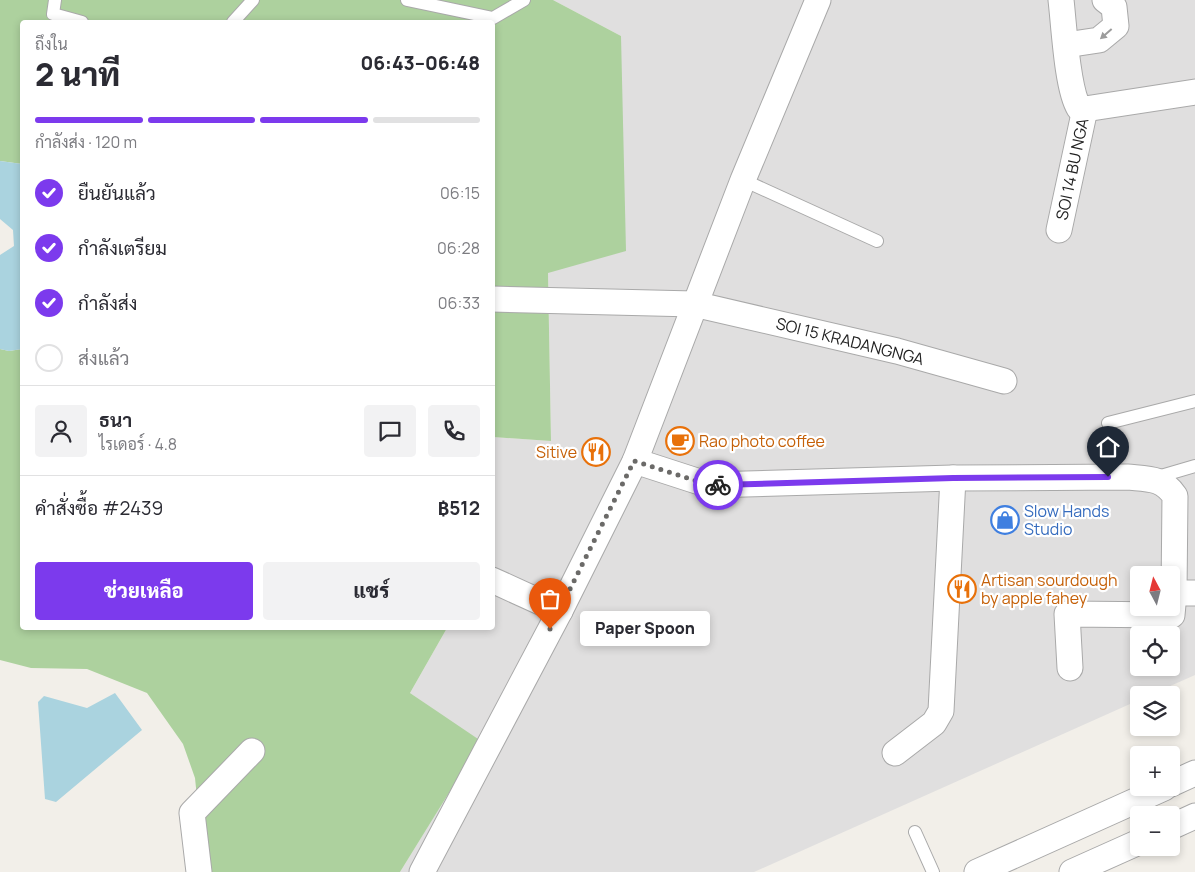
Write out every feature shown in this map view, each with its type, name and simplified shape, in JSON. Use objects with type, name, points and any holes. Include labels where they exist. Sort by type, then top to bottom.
[{"type":"street","points":[[422,872],[560,611],[634,461],[743,180],[818,0]]},
{"type":"street","points":[[1061,0],[1074,100],[1079,108],[1085,109],[1195,92]]},
{"type":"street","points":[[1066,45],[1099,40],[1116,26],[1114,8],[1105,0]]},
{"type":"street","name":"SOI 14 BU NGA","points":[[1059,230],[1085,109]]},
{"type":"street","name":"SOI 15 KRADANGNGA","points":[[495,300],[694,304],[897,351],[1004,381]]},
{"type":"street","points":[[634,461],[709,485],[953,478],[1127,477],[1153,479],[1168,486],[1175,496],[1185,593],[1172,615],[1067,614],[1070,668]]},
{"type":"street","points":[[895,753],[934,723],[940,710],[953,478]]},
{"type":"street","points":[[495,581],[560,611]]},
{"type":"street","points":[[199,872],[192,812],[252,751]]},
{"type":"street","points":[[1180,780],[1195,773]]},
{"type":"street","points":[[977,872],[1146,796]]},
{"type":"street","points":[[1180,823],[1195,816]]},
{"type":"street","points":[[1072,872],[1130,846]]},
{"type":"lane","points":[[55,0],[53,14],[75,20]]},
{"type":"lane","points":[[235,20],[253,0]]},
{"type":"lane","points":[[407,0],[492,18],[524,0]]},
{"type":"lane","points":[[743,180],[877,241]]},
{"type":"lane","points":[[1108,423],[1195,401]]},
{"type":"lane","points":[[1153,479],[1195,466]]},
{"type":"lane","points":[[915,832],[933,872]]},
{"type":"shaded area","points":[[553,0],[1195,0],[1195,675],[1170,686],[1130,686],[1130,704],[754,872],[400,872],[480,742],[410,693],[446,630],[495,630],[495,437],[551,441],[548,273],[621,36]]},
{"type":"green space","points":[[0,0],[553,0],[621,36],[626,251],[548,273],[551,441],[495,437],[495,20],[20,20],[20,164],[0,161]]},
{"type":"green space","points":[[0,349],[9,351],[20,349],[20,630],[446,630],[410,693],[481,741],[400,872],[212,872],[200,827],[195,778],[183,744],[147,693],[87,669],[31,668],[0,660]]},
{"type":"water","points":[[0,161],[20,164],[20,349],[9,351],[0,349],[0,255],[14,246],[13,230],[0,219]]},
{"type":"water","points":[[115,693],[142,730],[56,802],[45,799],[38,702],[44,696],[87,708]]},
{"type":"way so far","points":[[550,629],[634,461],[709,485],[718,485]]},
{"type":"place","name":"Rao photo coffee","points":[[680,441]]},
{"type":"place","name":"Sitive","points":[[596,452]]},
{"type":"place","name":"Slow Hands Studio","points":[[1005,520]]},
{"type":"place","name":"Artisan sourdough by apple fahey","points":[[962,589]]},
{"type":"place","name":"Paper Spoon","points":[[550,629]]},
{"type":"route","points":[[718,485],[953,478],[1108,477]]}]
